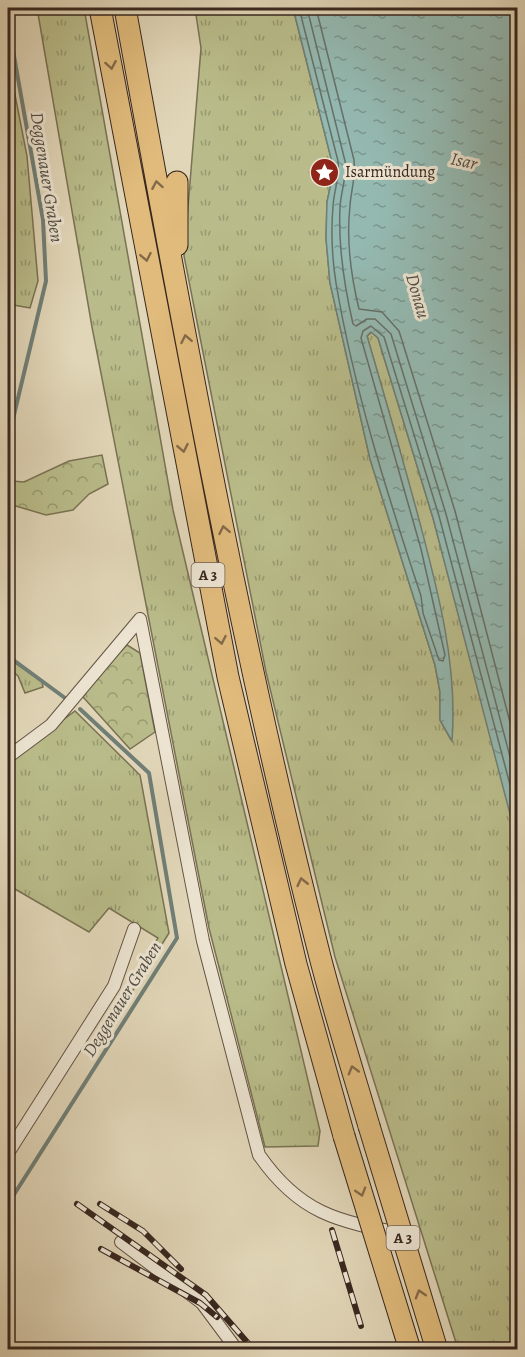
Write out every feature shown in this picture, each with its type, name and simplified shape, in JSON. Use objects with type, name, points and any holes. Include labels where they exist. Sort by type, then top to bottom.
[{"type":"highway","name":"A 3","points":[[100,8],[228,677],[293,953],[344,1136],[410,1350]]},
{"type":"highway","name":"A 3","points":[[125,8],[171,263],[252,670],[318,952],[437,1350]]},
{"type":"highway","points":[[171,263],[178,241],[177,182]]},
{"type":"street","points":[[8,757],[51,725],[140,618],[203,941],[259,1155],[277,1180],[292,1194],[320,1212],[352,1224],[413,1235]]},
{"type":"street","points":[[8,1153],[114,986],[134,929]]},
{"type":"street","points":[[121,1242],[202,1303],[237,1350]]},
{"type":"green space","points":[[37,8],[84,8],[173,510],[320,1131],[318,1146],[265,1147],[209,928],[92,327]]},
{"type":"green space","points":[[195,8],[293,8],[332,162],[333,174],[327,202],[326,238],[330,283],[370,459],[435,665],[440,692],[440,720],[451,740],[400,451],[367,336],[372,332],[378,338],[433,518],[517,836],[518,1330],[513,1349],[458,1349],[335,957],[266,672],[184,256],[201,48]]},
{"type":"green space","points":[[8,59],[27,156],[38,281],[30,308],[8,304]]},
{"type":"green space","points":[[102,455],[108,484],[89,494],[73,510],[46,515],[9,504],[12,481],[24,482],[69,461]]},
{"type":"green space","points":[[127,645],[140,653],[155,732],[130,749],[83,697],[100,671]]},
{"type":"green space","points":[[8,658],[42,682],[43,687],[25,693],[18,676],[8,667]]},
{"type":"green space","points":[[75,711],[140,775],[169,933],[120,1011],[116,1008],[158,938],[109,908],[89,932],[8,885],[8,761]]},
{"type":"water","points":[[293,8],[517,8],[517,841],[433,518],[378,338],[371,332],[367,336],[432,568],[444,625],[452,683],[452,741],[440,720],[440,692],[435,665],[370,459],[330,283],[326,238],[327,202],[333,174],[332,162]]},
{"type":"waterway","name":"Deggenauer Graben","points":[[8,22],[43,220],[46,281],[8,440]]},
{"type":"waterway","name":"Deggenauer Graben","points":[[8,656],[65,698]]},
{"type":"waterway","name":"Deggenauer Graben","points":[[8,1204],[177,938],[149,773],[80,709]]},
{"type":"railway","points":[[77,1204],[206,1295],[254,1350]]},
{"type":"railway","points":[[100,1204],[143,1231],[181,1269]]},
{"type":"railway","points":[[332,1230],[361,1326]]},
{"type":"railway","points":[[101,1249],[200,1303],[217,1317]]},
{"type":"place","name":"Isarmündung","points":[[324,172]]},
{"type":"water label","name":"Isar","points":[[464,161]]},
{"type":"water label","name":"Donau","points":[[418,296]]}]
